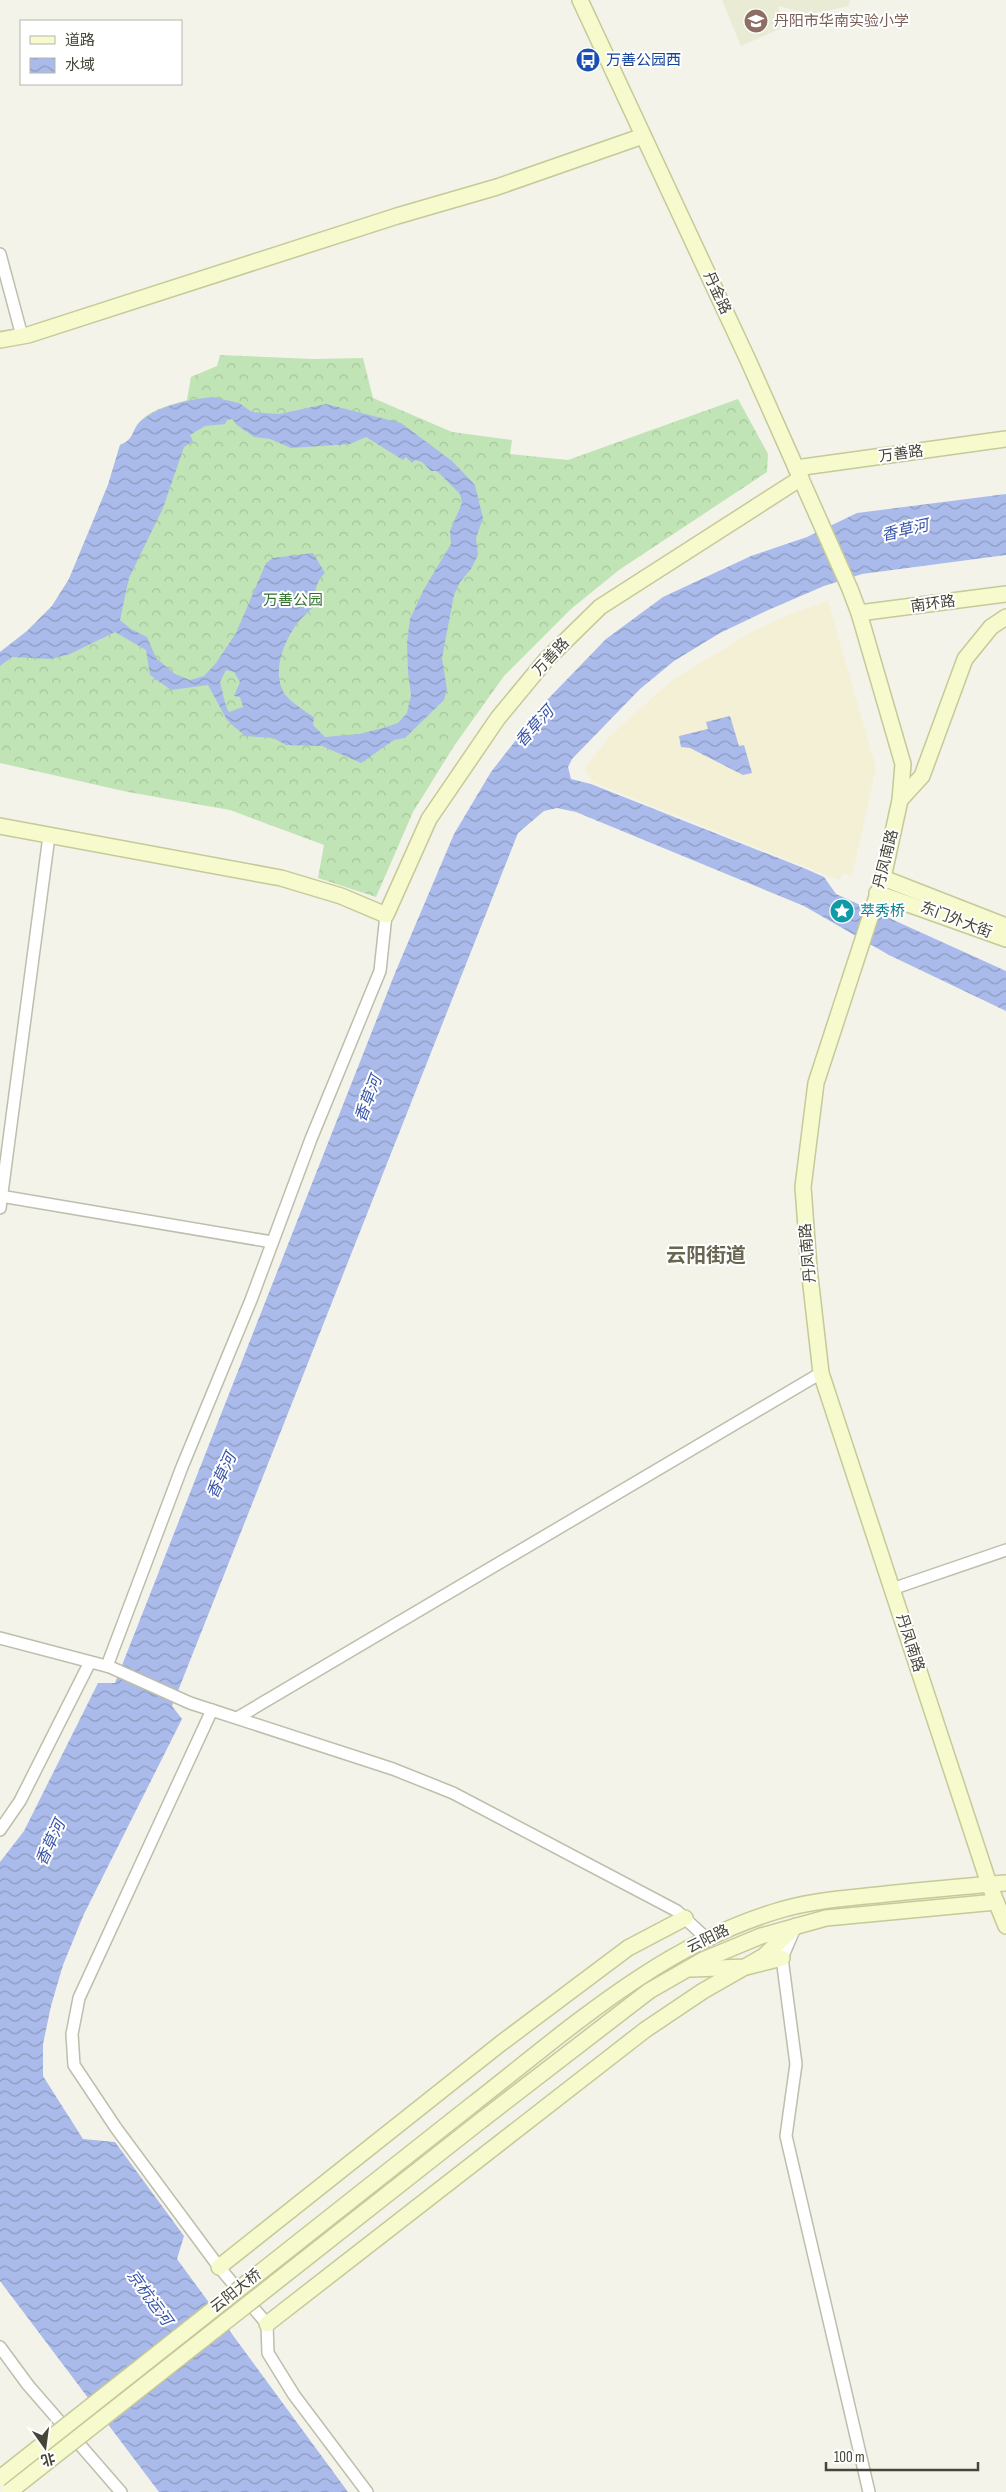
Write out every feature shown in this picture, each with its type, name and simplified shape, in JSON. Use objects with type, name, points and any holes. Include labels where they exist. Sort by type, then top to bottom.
[{"type":"street","name":"丹金路","points":[[580,0],[799,473],[850,589],[859,614]]},
{"type":"street","points":[[0,340],[22,336],[397,216],[497,187],[644,136]]},
{"type":"street","points":[[0,254],[22,336]]},
{"type":"street","name":"万善路","points":[[386,915],[428,819],[498,718],[546,660],[600,607],[799,473],[1006,439]]},
{"type":"street","name":"南环路","points":[[859,614],[1006,594]]},
{"type":"street","name":"丹凤南路","points":[[859,614],[903,764],[900,800],[883,878],[816,1083],[803,1187],[820,1373],[989,1884],[1006,1926]]},
{"type":"street","points":[[900,800],[922,776],[965,659],[991,627],[1006,617]]},
{"type":"street","points":[[0,826],[281,878],[341,896],[386,915],[380,971],[311,1139],[251,1300],[182,1467],[108,1667]]},
{"type":"street","points":[[49,836],[0,1200],[272,1242]]},
{"type":"street","name":"东门外大街","points":[[883,878],[1006,926]]},
{"type":"street","name":"东门外大街","points":[[878,892],[1006,940]]},
{"type":"street","points":[[237,1718],[820,1373]]},
{"type":"street","points":[[892,1589],[1006,1550]]},
{"type":"street","points":[[0,1638],[108,1667],[190,1703],[393,1769],[453,1793],[677,1911],[706,1938]]},
{"type":"street","points":[[0,1830],[20,1801],[90,1662]]},
{"type":"street","points":[[212,1710],[79,1998],[72,2034],[74,2065],[116,2128],[219,2267],[268,2324],[268,2353],[294,2395],[367,2492]]},
{"type":"street","name":"云阳路","points":[[473,2104],[621,1989],[706,1938],[779,1910],[847,1898],[1006,1883]]},
{"type":"street","name":"云阳路","points":[[483,2119],[649,1991],[686,1969],[761,1936],[826,1918],[996,1902]]},
{"type":"street","points":[[219,2267],[508,2038],[628,1948],[685,1918]]},
{"type":"street","points":[[268,2324],[645,2030],[703,1991],[764,1956],[796,1926]]},
{"type":"street","points":[[796,1926],[782,1958],[796,2064],[786,2136],[869,2492]]},
{"type":"street","points":[[686,1969],[746,1967],[782,1958]]},
{"type":"street","name":"云阳大桥","points":[[0,2478],[473,2104]]},
{"type":"street","name":"云阳大桥","points":[[9,2492],[483,2119]]},
{"type":"street","points":[[0,2346],[28,2385],[121,2492]]},
{"type":"shaded area","name":"丹阳市华南实验小学","points":[[722,0],[850,0],[849,6],[811,14],[778,6],[782,28],[741,46]]},
{"type":"shaded area","points":[[828,601],[876,768],[852,876],[843,873],[839,880],[592,782],[585,769],[609,737],[671,681],[751,632],[790,614]]},
{"type":"green space","name":"万善公园","points":[[220,355],[314,359],[363,358],[373,398],[452,432],[512,440],[510,454],[568,460],[738,399],[768,454],[767,472],[619,570],[571,609],[504,676],[454,746],[413,812],[376,897],[318,878],[324,845],[230,810],[128,792],[0,763],[0,652],[27,631],[52,606],[69,579],[108,485],[120,445],[130,438],[140,422],[149,414],[187,400],[191,377],[217,366]]},
{"type":"water","points":[[213,397],[239,403],[252,412],[279,414],[326,404],[401,423],[452,461],[475,485],[483,518],[476,538],[478,555],[471,569],[460,582],[454,595],[442,658],[447,689],[444,700],[405,738],[394,740],[361,763],[322,746],[286,745],[273,738],[245,736],[227,720],[208,685],[171,690],[150,675],[146,650],[115,632],[70,654],[50,659],[12,657],[0,666],[0,652],[27,631],[52,606],[69,579],[108,485],[120,445],[129,440],[136,426],[142,420],[158,410],[185,401]],"holes":[[[232,419],[254,437],[270,439],[291,448],[350,444],[366,437],[403,460],[406,457],[412,463],[415,460],[422,462],[431,471],[437,471],[460,494],[462,503],[450,531],[451,544],[424,589],[410,619],[407,643],[411,695],[407,713],[398,723],[359,734],[325,737],[313,725],[314,717],[284,693],[280,684],[279,665],[285,645],[294,627],[316,603],[316,587],[325,573],[313,553],[273,558],[266,563],[236,633],[216,663],[204,676],[190,680],[175,674],[156,658],[147,637],[131,629],[120,620],[129,578],[163,508],[184,447],[193,441],[190,435],[205,426],[225,424],[227,420]],[[226,670],[234,672],[240,682],[234,696],[240,697],[243,707],[229,712],[220,682]]]},
{"type":"water","points":[[1006,494],[1006,555],[862,574],[824,586],[720,633],[674,661],[640,689],[572,759],[568,767],[571,779],[591,784],[806,869],[824,877],[836,894],[1006,971],[1006,1011],[889,955],[804,906],[576,812],[557,808],[544,811],[518,833],[172,1706],[182,1719],[84,1914],[63,1965],[51,2006],[43,2044],[43,2076],[83,2139],[115,2142],[184,2236],[177,2259],[348,2492],[159,2492],[0,2281],[0,1862],[24,1831],[98,1683],[115,1683],[395,973],[454,834],[491,772],[547,700],[606,639],[663,597],[751,556],[807,537],[857,513]]},
{"type":"water","points":[[730,716],[739,746],[744,745],[752,773],[743,775],[690,748],[681,747],[679,736],[708,729],[706,722]]},
{"type":"place","name":"丹阳市华南实验小学","points":[[756,21]]},
{"type":"place","name":"万善公园西","points":[[588,60]]},
{"type":"place","name":"萃秀桥","points":[[842,911]]},
{"type":"district","name":"云阳街道","points":[[706,1256]]},
{"type":"water label","name":"香草河","points":[[905,531]]},
{"type":"water label","name":"香草河","points":[[535,727]]},
{"type":"water label","name":"香草河","points":[[369,1099]]},
{"type":"water label","name":"香草河","points":[[222,1476]]},
{"type":"water label","name":"香草河","points":[[51,1843]]},
{"type":"water label","name":"京杭运河","points":[[149,2298]]}]
